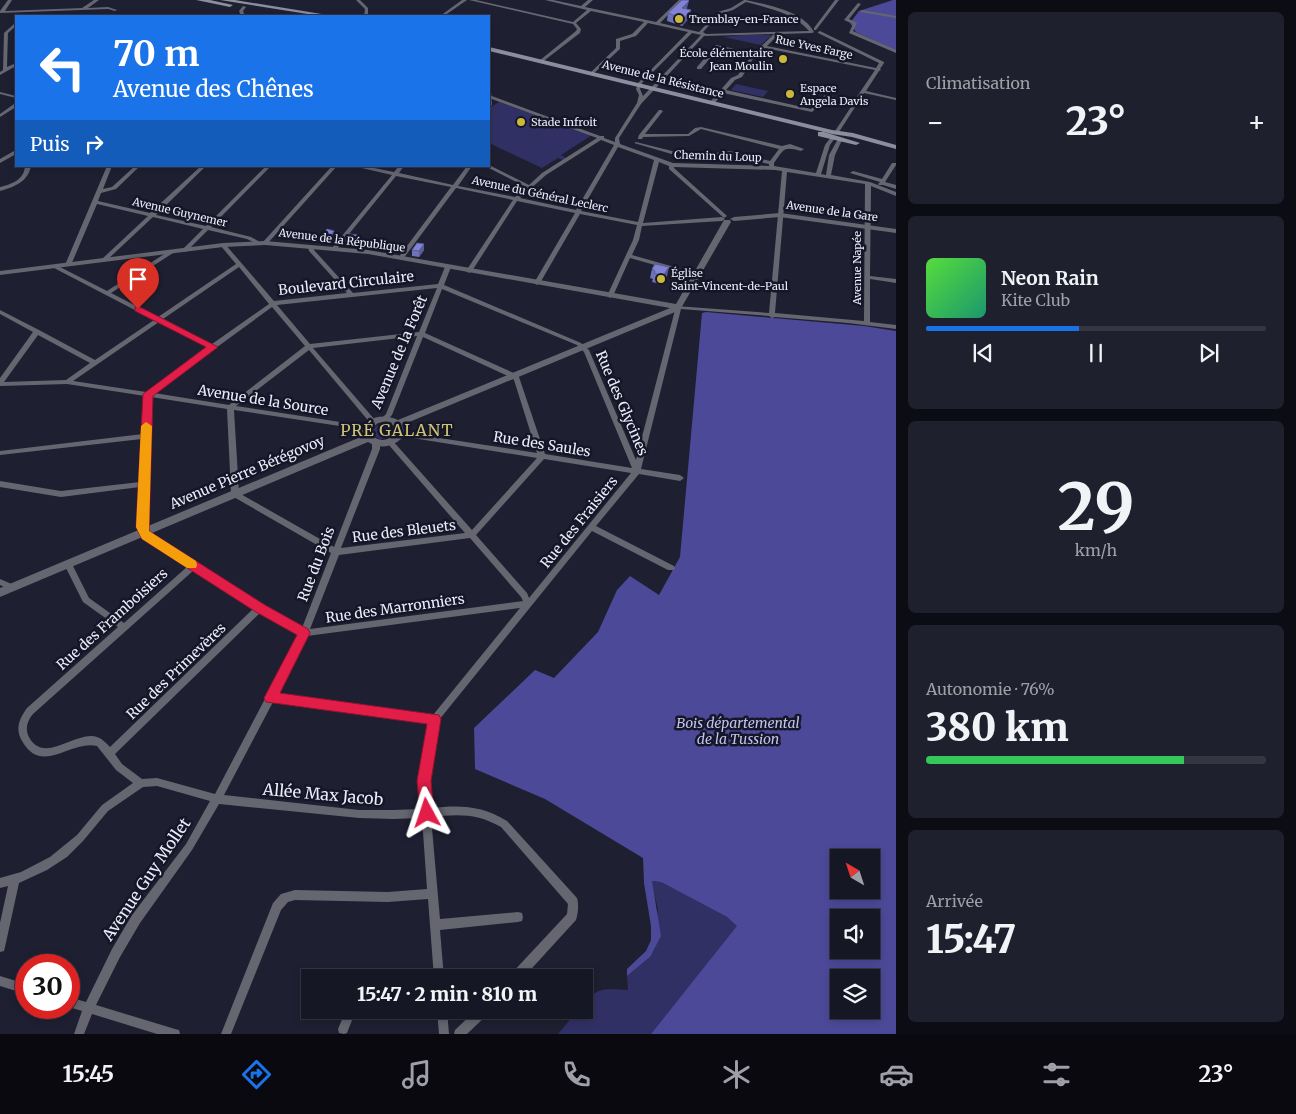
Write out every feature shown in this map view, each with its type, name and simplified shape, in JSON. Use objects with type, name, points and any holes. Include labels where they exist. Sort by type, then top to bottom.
[{"type":"main road","points":[[199,0],[299,15]]},
{"type":"main road","points":[[223,0],[324,15]]},
{"type":"main road","name":"Avenue de la Résistance","points":[[490,49],[838,136],[896,147]]},
{"type":"main road","name":"Avenue de la Résistance","points":[[490,54],[639,87]]},
{"type":"main road","name":"Avenue de la Résistance","points":[[652,91],[712,103],[896,152]]},
{"type":"street","points":[[1,12],[10,0]]},
{"type":"street","points":[[29,0],[34,0]]},
{"type":"street","points":[[86,7],[97,0]]},
{"type":"street","points":[[358,0],[367,9],[366,15]]},
{"type":"street","points":[[443,15],[464,0]]},
{"type":"street","points":[[471,0],[574,23],[579,31],[541,62]]},
{"type":"street","points":[[547,0],[703,34],[778,34],[815,31]]},
{"type":"street","points":[[582,7],[591,0]]},
{"type":"street","points":[[657,24],[681,0]]},
{"type":"street","points":[[815,31],[837,0]]},
{"type":"street","points":[[537,283],[618,143],[617,138],[639,104],[703,34],[719,13],[732,9],[745,1],[772,7],[806,24],[815,31],[880,62],[882,65],[838,136],[828,176]]},
{"type":"street","points":[[859,4],[846,20],[855,23],[851,32],[896,52]]},
{"type":"street","points":[[1,12],[86,7],[115,10]]},
{"type":"street","points":[[243,15],[241,11],[244,7]]},
{"type":"street","points":[[574,23],[591,10]]},
{"type":"street","points":[[862,11],[896,17]]},
{"type":"street","points":[[592,74],[618,48],[618,40],[634,35],[646,22]]},
{"type":"street","points":[[2,73],[6,33],[15,25]]},
{"type":"street","points":[[639,104],[641,95],[639,87],[690,32]]},
{"type":"street","points":[[764,46],[778,34]]},
{"type":"street","points":[[699,68],[718,46],[754,54]]},
{"type":"street","name":"Rue Yves Farge","points":[[712,103],[733,79],[740,76],[754,54],[764,46],[879,70]]},
{"type":"street","points":[[2,73],[15,65]]},
{"type":"street","points":[[722,91],[812,111],[825,96],[857,103]]},
{"type":"street","points":[[864,92],[896,99]]},
{"type":"street","points":[[0,94],[15,97]]},
{"type":"street","name":"Chemin du Loup","points":[[490,96],[618,143],[672,165],[772,165],[785,169],[868,183],[881,183],[896,194]]},
{"type":"street","points":[[0,116],[15,106]]},
{"type":"street","points":[[630,149],[661,111]]},
{"type":"street","points":[[642,136],[689,135],[701,128],[782,148],[790,146],[801,149]]},
{"type":"street","points":[[818,174],[828,145],[838,136]]},
{"type":"street","points":[[469,271],[516,199],[544,174],[602,137]]},
{"type":"street","points":[[636,143],[692,158],[730,152],[772,165],[782,148]]},
{"type":"street","points":[[0,161],[13,157]]},
{"type":"street","points":[[610,296],[640,224],[657,159]]},
{"type":"street","points":[[881,183],[894,164]]},
{"type":"street","points":[[672,165],[671,168],[727,219],[678,307]]},
{"type":"street","points":[[0,189],[17,183],[27,174],[28,167]]},
{"type":"street","points":[[68,265],[110,167]]},
{"type":"street","points":[[99,192],[114,188],[137,167]]},
{"type":"street","points":[[104,260],[203,167]]},
{"type":"street","points":[[185,250],[268,167]]},
{"type":"street","points":[[262,243],[334,167]]},
{"type":"street","name":"Avenue du Général Leclerc","points":[[360,167],[640,224],[727,219]]},
{"type":"street","points":[[334,249],[401,167]]},
{"type":"street","points":[[401,258],[469,167]]},
{"type":"street","points":[[489,167],[530,187]]},
{"type":"street","points":[[772,316],[785,169]]},
{"type":"street","points":[[853,173],[896,187]]},
{"type":"street","name":"Avenue Napée","points":[[867,324],[866,227],[868,183]]},
{"type":"street","name":"Avenue Guynemer","points":[[95,202],[249,238],[262,243]]},
{"type":"street","name":"Avenue de la Gare","points":[[727,219],[780,215],[896,231]]},
{"type":"street","name":"Avenue de la République","points":[[0,273],[223,245],[262,243],[334,249],[401,258],[658,305],[678,307]]},
{"type":"street","points":[[223,245],[310,346],[371,433],[390,442],[524,595],[528,604]]},
{"type":"street","points":[[311,247],[311,250],[352,295]]},
{"type":"street","points":[[107,293],[171,252]]},
{"type":"street","points":[[628,256],[697,275]]},
{"type":"street","points":[[67,382],[240,264]]},
{"type":"street","points":[[56,267],[213,347]]},
{"type":"street","name":"Avenue de la Forêt","points":[[384,419],[389,415],[448,267]]},
{"type":"street","points":[[868,277],[896,282]]},
{"type":"street","name":"Boulevard Circulaire","points":[[148,394],[274,304],[352,295],[440,286],[582,347]]},
{"type":"street","points":[[658,305],[659,315]]},
{"type":"street","points":[[397,424],[678,307],[896,327]]},
{"type":"street","name":"Rue des Fraisiers","points":[[435,719],[637,471],[678,307]]},
{"type":"street","points":[[0,312],[95,362]]},
{"type":"street","points":[[0,384],[37,331]]},
{"type":"street","points":[[235,494],[230,408],[310,346],[421,334],[518,379],[542,457],[472,535]]},
{"type":"street","name":"Rue des Glycines","points":[[582,347],[587,351],[637,471]]},
{"type":"street","name":"Avenue de la Source","points":[[0,384],[67,382],[148,394],[371,433]]},
{"type":"street","points":[[148,394],[142,527],[146,536],[260,608],[304,633]]},
{"type":"street","points":[[371,433],[384,419],[397,424],[400,427],[400,434],[390,442]]},
{"type":"street","name":"Avenue Pierre Bérégovoy","points":[[0,593],[235,494],[371,433]]},
{"type":"street","name":"Rue du Bois","points":[[217,798],[304,633],[376,449],[371,433]]},
{"type":"street","name":"Rue des Saules","points":[[400,434],[680,478]]},
{"type":"street","points":[[0,453],[146,436]]},
{"type":"street","points":[[0,484],[61,494],[144,484]]},
{"type":"street","name":"Rue des Bleuets","points":[[235,494],[336,552],[472,535]]},
{"type":"street","points":[[591,527],[671,568]]},
{"type":"street","points":[[68,564],[86,600],[124,627]]},
{"type":"street","name":"Rue des Framboisiers","points":[[110,753],[100,742],[92,740],[52,753],[39,752],[29,746],[23,734],[23,722],[30,711],[193,566]]},
{"type":"street","points":[[0,582],[12,588]]},
{"type":"street","name":"Rue des Marronniers","points":[[304,633],[528,604]]},
{"type":"street","name":"Rue des Primevères","points":[[110,753],[260,608]]},
{"type":"street","points":[[270,698],[435,719],[424,781],[438,969]]},
{"type":"street","points":[[0,884],[14,881],[62,854],[82,836],[105,808],[141,783],[119,767],[110,753]]},
{"type":"street","name":"Allée Max Jacob","points":[[141,783],[157,782],[217,798],[359,814],[382,816],[466,810],[483,813],[498,819],[573,902],[572,916],[523,969]]},
{"type":"street","name":"Avenue Guy Mollet","points":[[79,1034],[89,1007],[116,953],[136,919],[184,854],[217,798]]},
{"type":"street","points":[[0,947],[14,881]]},
{"type":"street","points":[[226,1034],[277,907],[285,898],[295,895],[388,897],[432,894]]},
{"type":"street","points":[[435,925],[518,917]]},
{"type":"street","points":[[0,981],[15,986]]},
{"type":"street","points":[[80,1005],[175,1034]]},
{"type":"street","points":[[343,1029],[347,1019]]},
{"type":"street","points":[[443,1019],[444,1034]]},
{"type":"street","points":[[459,1034],[475,1019]]},
{"type":"shaded area","points":[[772,35],[761,45],[723,37]]},
{"type":"shaded area","points":[[736,84],[768,91],[763,97],[731,90]]},
{"type":"shaded area","name":"Stade Infroit","points":[[499,102],[592,135],[561,155],[566,158],[563,160],[558,158],[542,168],[490,143],[490,107]]},
{"type":"shaded area","points":[[390,425],[394,432],[387,438],[380,439],[373,435],[372,430],[376,426]]},
{"type":"shaded area","points":[[651,881],[661,882],[727,917],[738,926],[651,1034],[558,1034],[570,1019],[593,1019],[593,995],[595,993],[610,989],[628,990],[627,976],[650,957],[658,909]]},
{"type":"green space","points":[[896,0],[896,51],[856,32],[850,23],[859,11]]},
{"type":"green space","name":"Bois départemental de la Tussion","points":[[702,313],[864,326],[896,331],[896,1034],[651,1034],[737,926],[727,917],[661,882],[652,881],[661,936],[650,957],[627,976],[627,969],[646,951],[651,940],[643,858],[545,799],[475,769],[474,728],[535,670],[554,678],[598,632],[617,590],[630,576],[659,595],[680,557]]},
{"type":"building","points":[[682,0],[689,1],[682,8],[691,10],[683,19],[668,13]]},
{"type":"building","points":[[327,229],[334,231],[328,239],[321,237]]},
{"type":"building","points":[[349,234],[358,235],[354,241],[344,240]]},
{"type":"building","points":[[417,243],[424,244],[419,251],[412,250]]},
{"type":"building","points":[[655,264],[669,267],[663,276],[654,273],[655,271],[652,269]]},
{"type":"slow traffic","points":[[146,426],[142,527],[146,536],[191,565]]},
{"type":"place","name":"Tremblay-en-France","points":[[679,19]]},
{"type":"place","name":"École élémentaire Jean Moulin","points":[[783,59]]},
{"type":"place","name":"Espace Angela Davis","points":[[790,94]]},
{"type":"place","name":"Stade Infroit","points":[[521,122]]},
{"type":"place","name":"Église Saint-Vincent-de-Paul","points":[[661,279]]},
{"type":"district","name":"PRÉ GALANT","points":[[397,430]]},
{"type":"route","points":[[138,309],[213,347],[148,394],[142,527],[146,536],[260,608],[304,633],[270,698],[435,719],[424,781],[427,813]]}]
